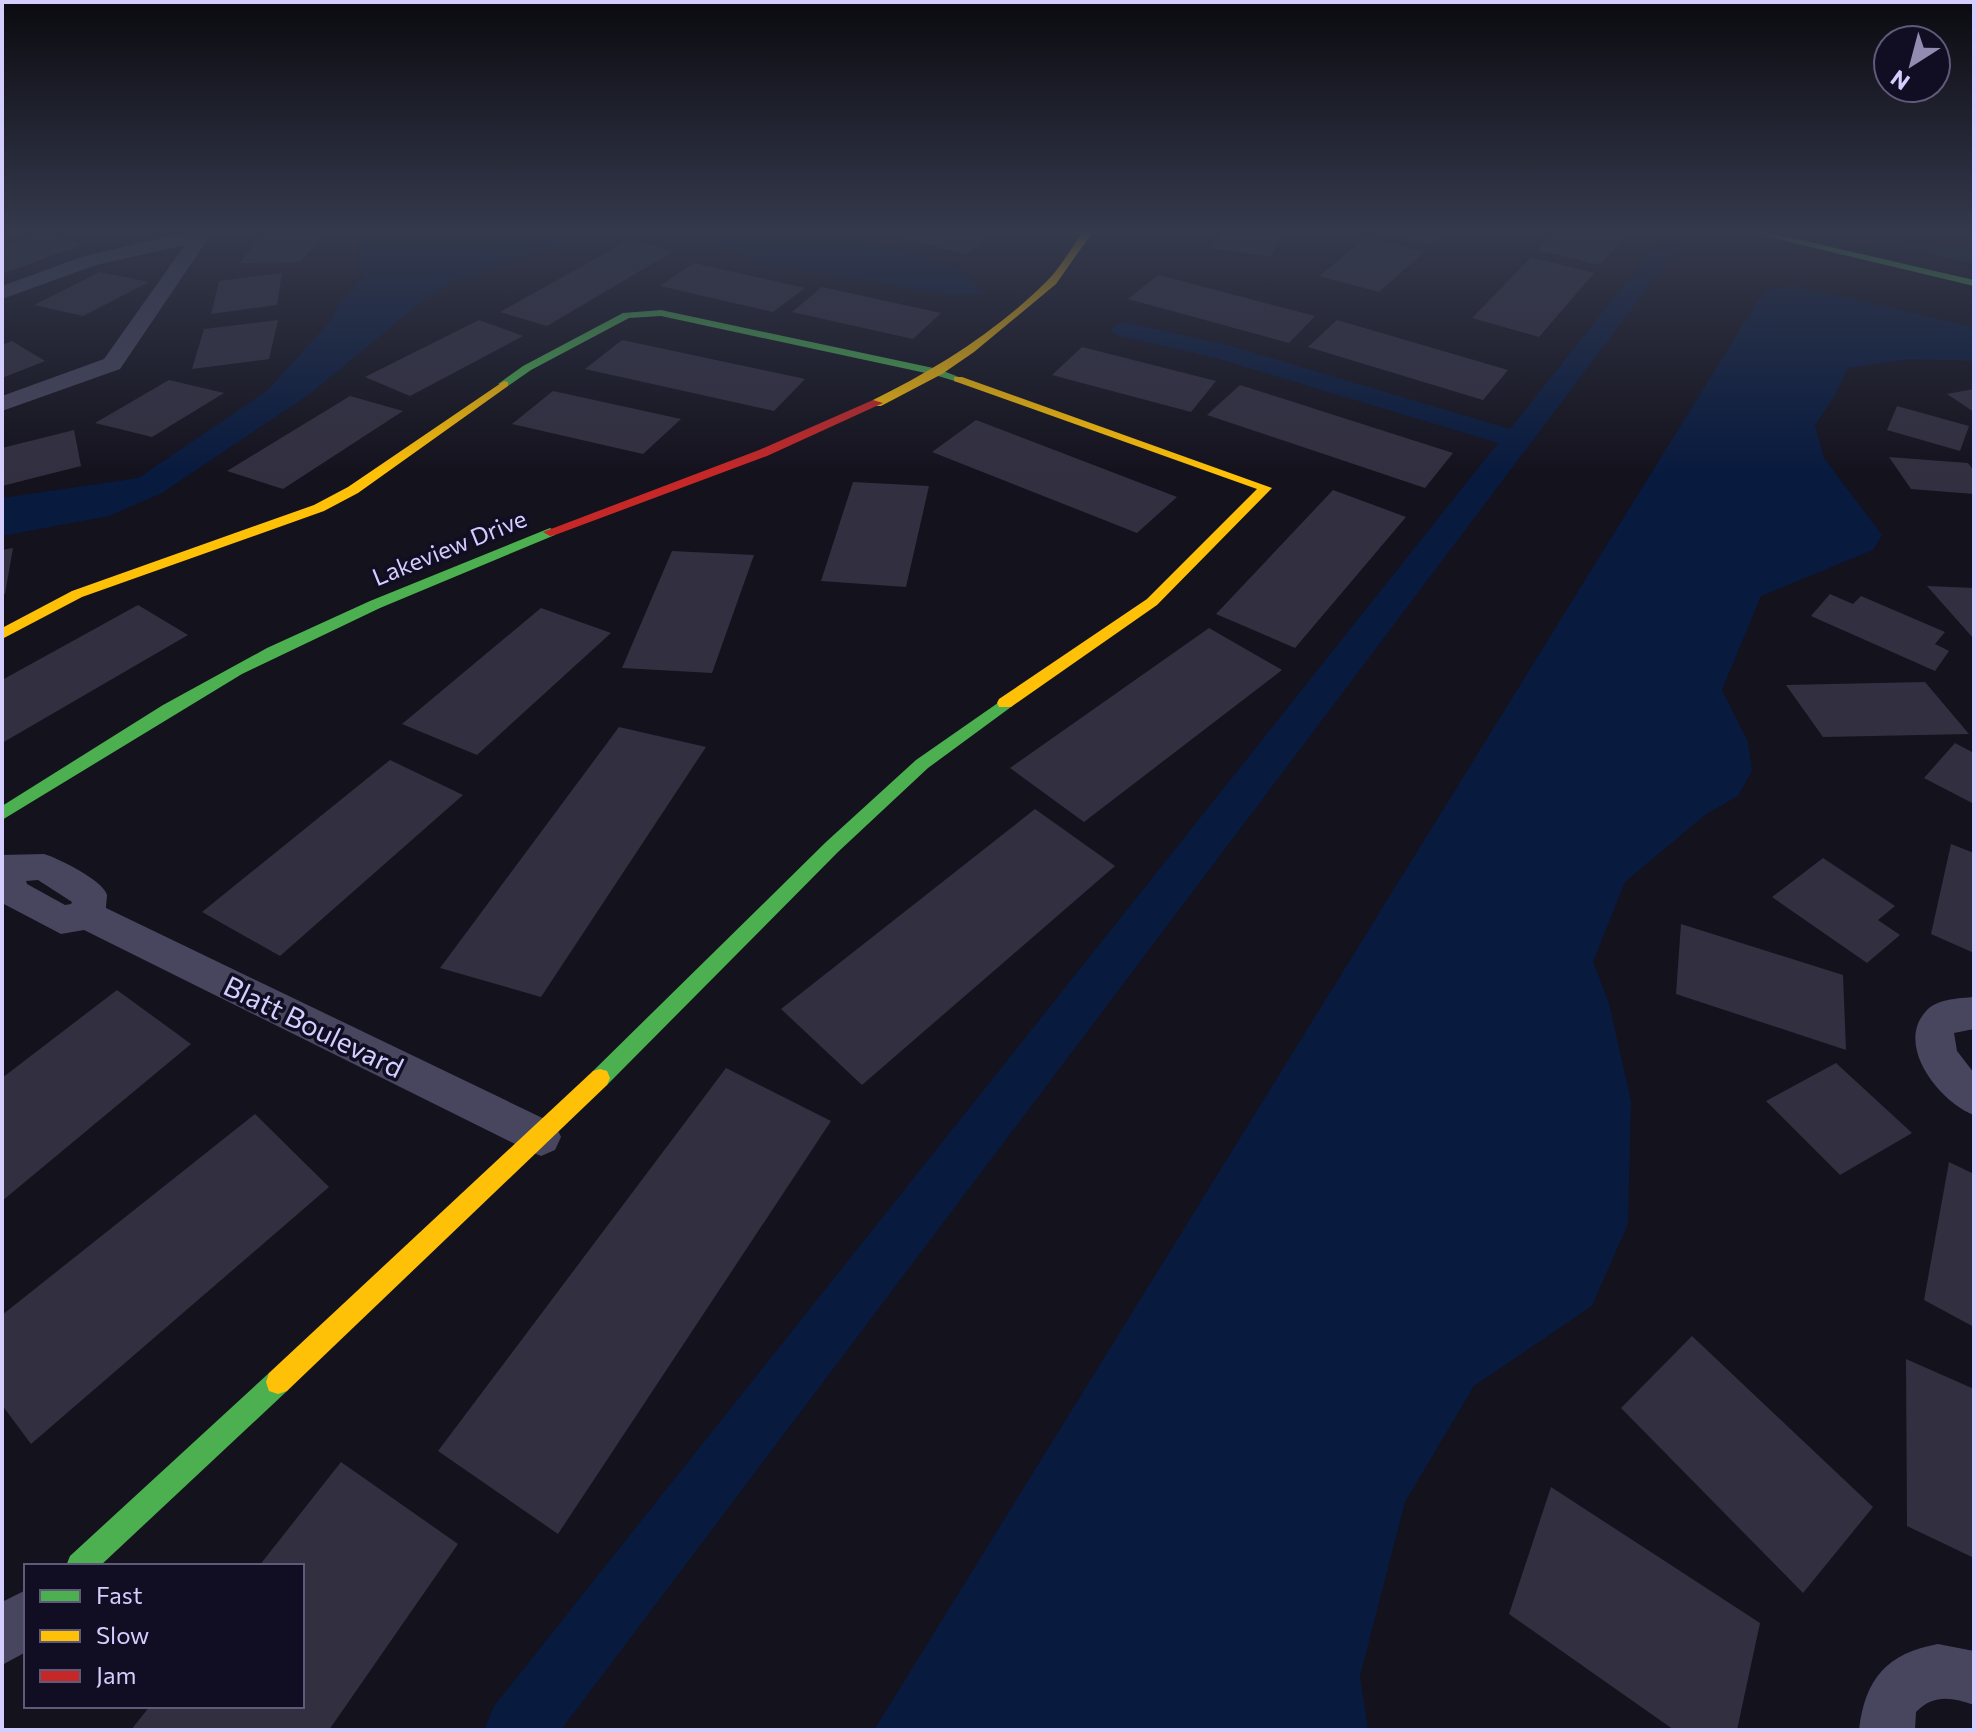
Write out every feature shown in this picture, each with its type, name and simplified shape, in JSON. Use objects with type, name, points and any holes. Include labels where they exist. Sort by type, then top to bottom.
[{"type":"street","points":[[2,404],[112,364],[149,311]]},
{"type":"street","name":"Lakeview Drive","points":[[2,814],[149,722],[269,653],[368,606],[584,518],[776,447],[854,414],[938,372],[1017,311]]},
{"type":"street","points":[[2,634],[77,594],[319,508],[353,490],[527,368],[595,329],[627,315],[661,313],[938,372],[1266,488],[1152,602],[1063,661],[922,764],[832,847],[541,1137],[82,1564]]},
{"type":"street","name":"Blatt Boulevard","points":[[3,869],[13,893],[61,920],[87,915],[541,1137]]},
{"type":"street","points":[[1974,1013],[1947,1017],[1936,1027],[1934,1043],[1939,1061],[1951,1078],[1974,1097]]},
{"type":"street","points":[[2,1638],[24,1618]]},
{"type":"street","points":[[1887,1730],[1890,1704],[1907,1681],[1933,1670],[1974,1678]]},
{"type":"water","points":[[336,311],[411,311],[311,393],[162,493],[109,516],[2,536],[2,498],[138,478],[267,391]]},
{"type":"water","points":[[1752,311],[1904,311],[1974,327],[1974,361],[1909,359],[1848,368],[1834,397],[1815,425],[1824,458],[1882,535],[1873,550],[1761,596],[1722,690],[1748,742],[1752,771],[1738,796],[1705,815],[1625,882],[1593,962],[1609,1003],[1631,1101],[1628,1224],[1592,1306],[1474,1386],[1405,1502],[1360,1676],[1368,1730],[874,1730]]},
{"type":"building","points":[[60,311],[93,311],[83,316]]},
{"type":"building","points":[[502,311],[573,311],[547,326],[500,312]]},
{"type":"building","points":[[931,311],[941,313],[913,339],[792,312]]},
{"type":"building","points":[[1171,311],[1295,311],[1315,316],[1289,343]]},
{"type":"building","points":[[1479,311],[1561,311],[1539,337],[1472,318]]},
{"type":"building","points":[[278,320],[269,359],[192,369],[204,329]]},
{"type":"building","points":[[479,320],[523,336],[410,396],[365,377]]},
{"type":"building","points":[[1337,320],[1508,370],[1483,400],[1308,347]]},
{"type":"building","points":[[622,340],[805,379],[774,411],[585,369]]},
{"type":"building","points":[[12,341],[45,361],[2,378],[2,345]]},
{"type":"building","points":[[1082,347],[1216,381],[1191,412],[1052,375]]},
{"type":"building","points":[[169,380],[224,393],[152,437],[95,423]]},
{"type":"building","points":[[1240,385],[1453,453],[1425,488],[1207,415]]},
{"type":"building","points":[[1974,389],[1974,412],[1947,394]]},
{"type":"building","points":[[553,391],[681,419],[643,454],[512,424]]},
{"type":"building","points":[[350,396],[403,411],[283,489],[227,471]]},
{"type":"building","points":[[1897,406],[1969,426],[1960,451],[1887,430]]},
{"type":"building","points":[[976,420],[1177,497],[1137,533],[932,452]]},
{"type":"building","points":[[74,430],[81,466],[2,486],[2,448]]},
{"type":"building","points":[[1889,457],[1968,463],[1974,471],[1974,494],[1911,489]]},
{"type":"building","points":[[853,482],[929,486],[906,587],[821,581]]},
{"type":"building","points":[[1333,490],[1406,517],[1295,648],[1216,614]]},
{"type":"building","points":[[13,548],[5,594],[2,595],[2,550]]},
{"type":"building","points":[[672,551],[754,555],[712,673],[622,668]]},
{"type":"building","points":[[1927,586],[1974,588],[1974,639]]},
{"type":"building","points":[[1830,594],[1853,604],[1861,596],[1945,632],[1935,644],[1949,651],[1935,671],[1811,616]]},
{"type":"building","points":[[138,605],[188,635],[2,743],[2,680]]},
{"type":"building","points":[[541,608],[611,633],[477,755],[402,724]]},
{"type":"building","points":[[1209,628],[1282,670],[1084,822],[1010,768]]},
{"type":"building","points":[[1925,682],[1969,734],[1823,737],[1786,685]]},
{"type":"building","points":[[619,727],[706,747],[541,997],[440,968]]},
{"type":"building","points":[[1955,743],[1974,753],[1974,804],[1924,778]]},
{"type":"building","points":[[390,760],[463,795],[280,956],[202,912]]},
{"type":"building","points":[[1035,809],[1115,866],[862,1085],[781,1009]]},
{"type":"building","points":[[1951,844],[1974,853],[1974,953],[1931,934]]},
{"type":"building","points":[[1823,858],[1895,906],[1878,920],[1900,935],[1867,963],[1772,897]]},
{"type":"building","points":[[1681,924],[1843,975],[1846,1050],[1676,994]]},
{"type":"building","points":[[117,990],[191,1044],[2,1201],[2,1078]]},
{"type":"building","points":[[1836,1063],[1912,1133],[1840,1175],[1766,1101]]},
{"type":"building","points":[[726,1068],[831,1121],[558,1534],[438,1451]]},
{"type":"building","points":[[255,1114],[329,1187],[31,1444],[2,1405],[2,1315]]},
{"type":"building","points":[[1949,1162],[1974,1174],[1974,1327],[1924,1300]]},
{"type":"building","points":[[1692,1336],[1873,1507],[1803,1593],[1621,1408]]},
{"type":"building","points":[[1906,1359],[1974,1389],[1974,1558],[1907,1526]]},
{"type":"building","points":[[341,1462],[458,1544],[329,1730],[131,1730],[148,1708],[304,1708],[304,1564],[261,1564]]},
{"type":"building","points":[[1551,1487],[1760,1623],[1737,1730],[1674,1730],[1509,1614]]},
{"type":"waterway","points":[[1517,440],[1617,311]]},
{"type":"waterway","points":[[1124,330],[1218,351],[1517,440]]},
{"type":"waterway","points":[[518,1730],[1517,440]]},
{"type":"traffic: fast","points":[[504,384],[527,368],[627,315],[661,313],[938,372],[958,379]]},
{"type":"traffic: fast","points":[[2,814],[237,670],[375,604],[550,532]]},
{"type":"traffic: fast","points":[[600,1078],[832,847],[922,764],[1005,703]]},
{"type":"traffic: fast","points":[[82,1564],[278,1382]]},
{"type":"traffic: slow","points":[[877,403],[938,372],[1017,311]]},
{"type":"traffic: slow","points":[[958,379],[1266,488],[1152,602],[1005,703]]},
{"type":"traffic: slow","points":[[2,634],[77,594],[319,508],[353,490],[504,384]]},
{"type":"traffic: slow","points":[[278,1382],[600,1078]]},
{"type":"traffic: jam","points":[[550,532],[763,453],[877,403]]}]
